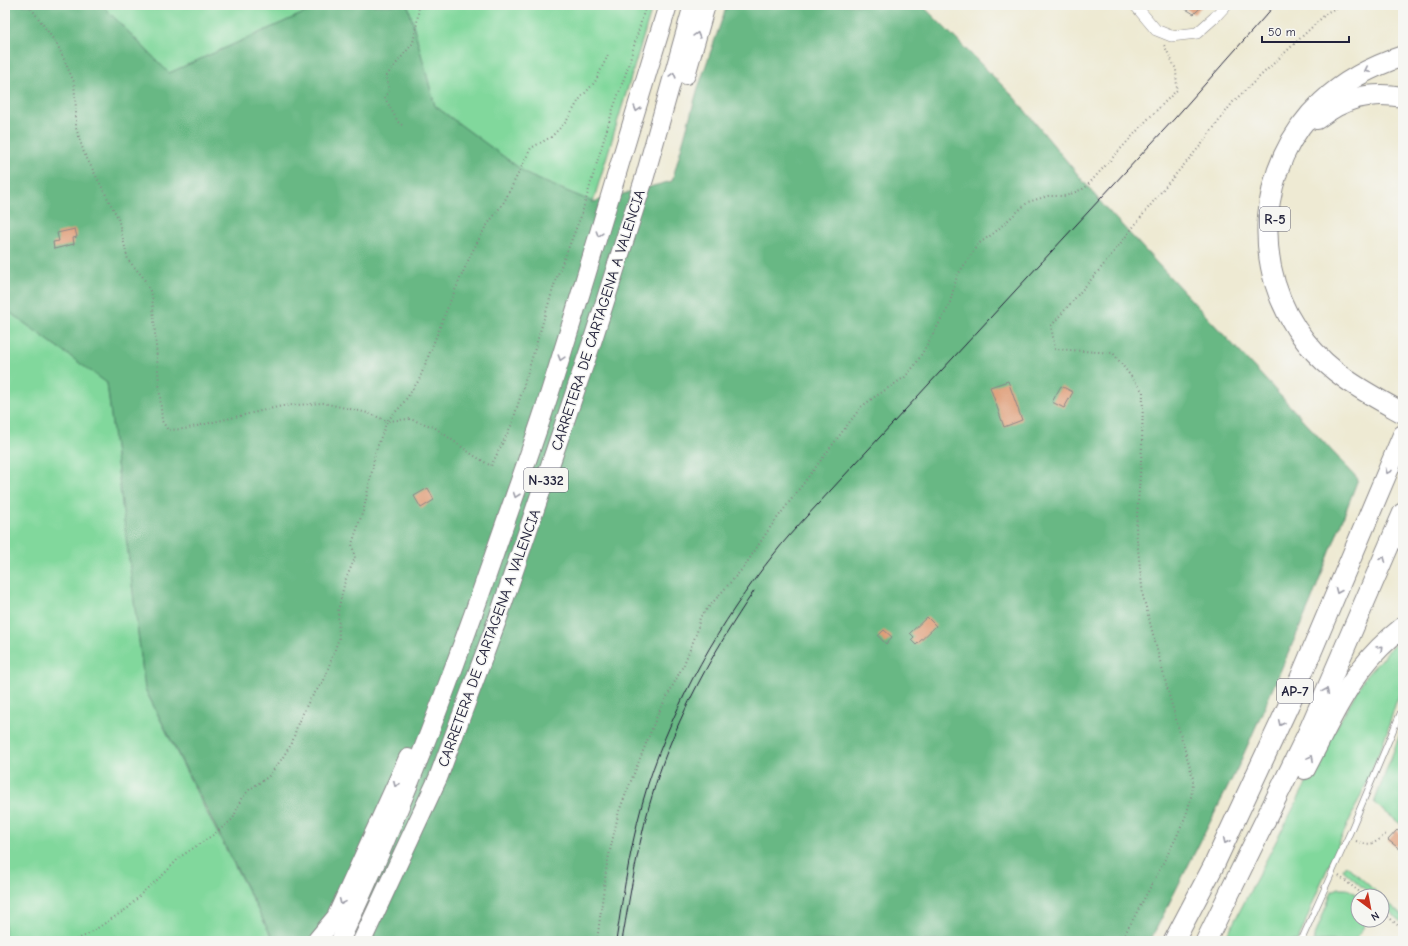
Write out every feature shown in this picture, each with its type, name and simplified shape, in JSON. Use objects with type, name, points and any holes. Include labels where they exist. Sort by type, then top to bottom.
[{"type":"highway","name":"CARRETERA DE CARTAGENA A VALENCIA","points":[[340,941],[359,901],[423,753],[476,608],[550,394],[668,5]]},
{"type":"highway","name":"CARRETERA DE CARTAGENA A VALENCIA","points":[[362,941],[438,778],[498,618],[594,336],[645,176],[693,5]]},
{"type":"highway","points":[[645,176],[677,105],[706,5]]},
{"type":"highway","points":[[1403,56],[1374,66],[1351,79],[1333,92],[1310,114],[1288,146],[1278,169],[1268,211],[1267,240],[1272,273],[1279,295],[1292,322],[1305,341],[1324,362],[1345,380],[1369,390],[1403,413]]},
{"type":"highway","name":"R-5","points":[[1403,97],[1388,95],[1362,96],[1348,100],[1334,107],[1317,119],[1304,134],[1289,160],[1281,181],[1276,212],[1275,248],[1284,289],[1294,312],[1306,331],[1324,352],[1369,390],[1403,404]]},
{"type":"highway","name":"AP-7","points":[[1174,941],[1213,867],[1291,700],[1403,435]]},
{"type":"highway","name":"AP-7","points":[[1206,941],[1307,735],[1403,513]]},
{"type":"highway","points":[[316,941],[336,917],[476,608]]},
{"type":"highway","points":[[1214,941],[1346,691],[1375,653],[1403,627]]},
{"type":"highway","points":[[372,941],[393,896],[438,778]]},
{"type":"street","points":[[1138,6],[1156,30],[1171,36],[1197,33],[1226,5]]},
{"type":"lane","points":[[1301,941],[1348,837],[1403,707]]},
{"type":"path","points":[[29,5],[58,46],[74,82],[76,128],[84,152],[118,218],[128,260],[143,277],[152,295],[162,421],[168,430],[184,429],[282,406],[324,403],[368,413],[387,420],[410,419],[434,427],[491,466],[512,424],[556,279],[581,216],[646,5]]},
{"type":"path","points":[[402,125],[398,122],[385,98],[389,90],[386,76],[413,43],[419,5]]},
{"type":"path","points":[[1121,941],[1174,842],[1185,817],[1193,788],[1193,778],[1143,596],[1136,530],[1142,447],[1143,392],[1113,353],[1055,349],[1051,326],[1201,145],[1233,102],[1328,12],[1342,5]]},
{"type":"path","points":[[597,941],[608,864],[620,811],[657,716],[684,664],[697,632],[700,617],[744,567],[769,529],[862,407],[905,377],[916,364],[949,306],[957,276],[978,244],[994,233],[1028,202],[1048,196],[1066,196],[1086,188],[1177,90],[1176,69],[1156,30]]},
{"type":"path","points":[[73,941],[87,935],[128,908],[180,857],[214,835],[232,819],[245,794],[268,777],[292,742],[298,722],[309,701],[324,680],[339,638],[338,611],[345,581],[355,558],[352,544],[364,508],[375,453],[387,420],[402,405],[419,380],[449,304],[471,254],[485,228],[504,202],[531,148],[551,137],[566,122],[579,100],[594,82],[609,53]]},
{"type":"path","points":[[1348,837],[1366,844],[1375,843],[1387,833]]},
{"type":"path","points":[[1332,871],[1356,888]]},
{"type":"path","points":[[1390,918],[1403,930]]},
{"type":"green space","points":[[5,5],[102,5],[169,73],[322,5],[408,5],[435,106],[530,176],[593,202],[672,181],[698,88],[727,5],[922,5],[1013,96],[1103,205],[1358,479],[1310,604],[1238,767],[1150,941],[353,941],[329,930],[316,941],[274,941],[145,689],[107,383],[5,309]]},
{"type":"green space","points":[[102,5],[322,5],[169,73]]},
{"type":"green space","points":[[408,5],[653,5],[593,202],[530,176],[435,106]]},
{"type":"green space","points":[[5,309],[107,383],[145,689],[206,811],[274,941],[5,941]]},
{"type":"green space","points":[[1403,638],[1403,688],[1396,702],[1387,732],[1370,775],[1320,885],[1298,941],[1224,941],[1321,755],[1364,678],[1391,648]]},
{"type":"green space","points":[[1403,726],[1403,826],[1374,803]]},
{"type":"green space","points":[[1346,865],[1372,888],[1363,888],[1343,870]]},
{"type":"green space","points":[[1339,888],[1346,888],[1350,890],[1350,928],[1363,928],[1355,941],[1313,941],[1332,891]]},
{"type":"green space","points":[[1390,904],[1403,916],[1403,924],[1390,912]]},
{"type":"building","points":[[1179,5],[1203,5],[1194,14]]},
{"type":"building","points":[[75,229],[77,237],[73,238],[74,244],[54,249],[53,242],[59,241],[57,233]]},
{"type":"building","points":[[1008,381],[1022,420],[1004,427],[990,387]]},
{"type":"building","points":[[1061,386],[1073,392],[1064,408],[1052,402]]},
{"type":"building","points":[[428,488],[434,500],[421,508],[414,496]]},
{"type":"building","points":[[927,617],[936,626],[916,645],[911,640],[914,637],[910,633]]},
{"type":"building","points":[[884,630],[892,637],[886,644],[878,636]]},
{"type":"building","points":[[1397,830],[1403,835],[1403,848],[1401,850],[1388,840]]},
{"type":"tram line","points":[[616,941],[625,881],[637,823],[642,803],[659,753],[671,723],[701,663],[735,607],[754,580],[798,526],[1175,118],[1275,5]]},
{"type":"tram line","points":[[622,941],[644,824],[664,760],[697,685],[724,637],[754,591]]}]
